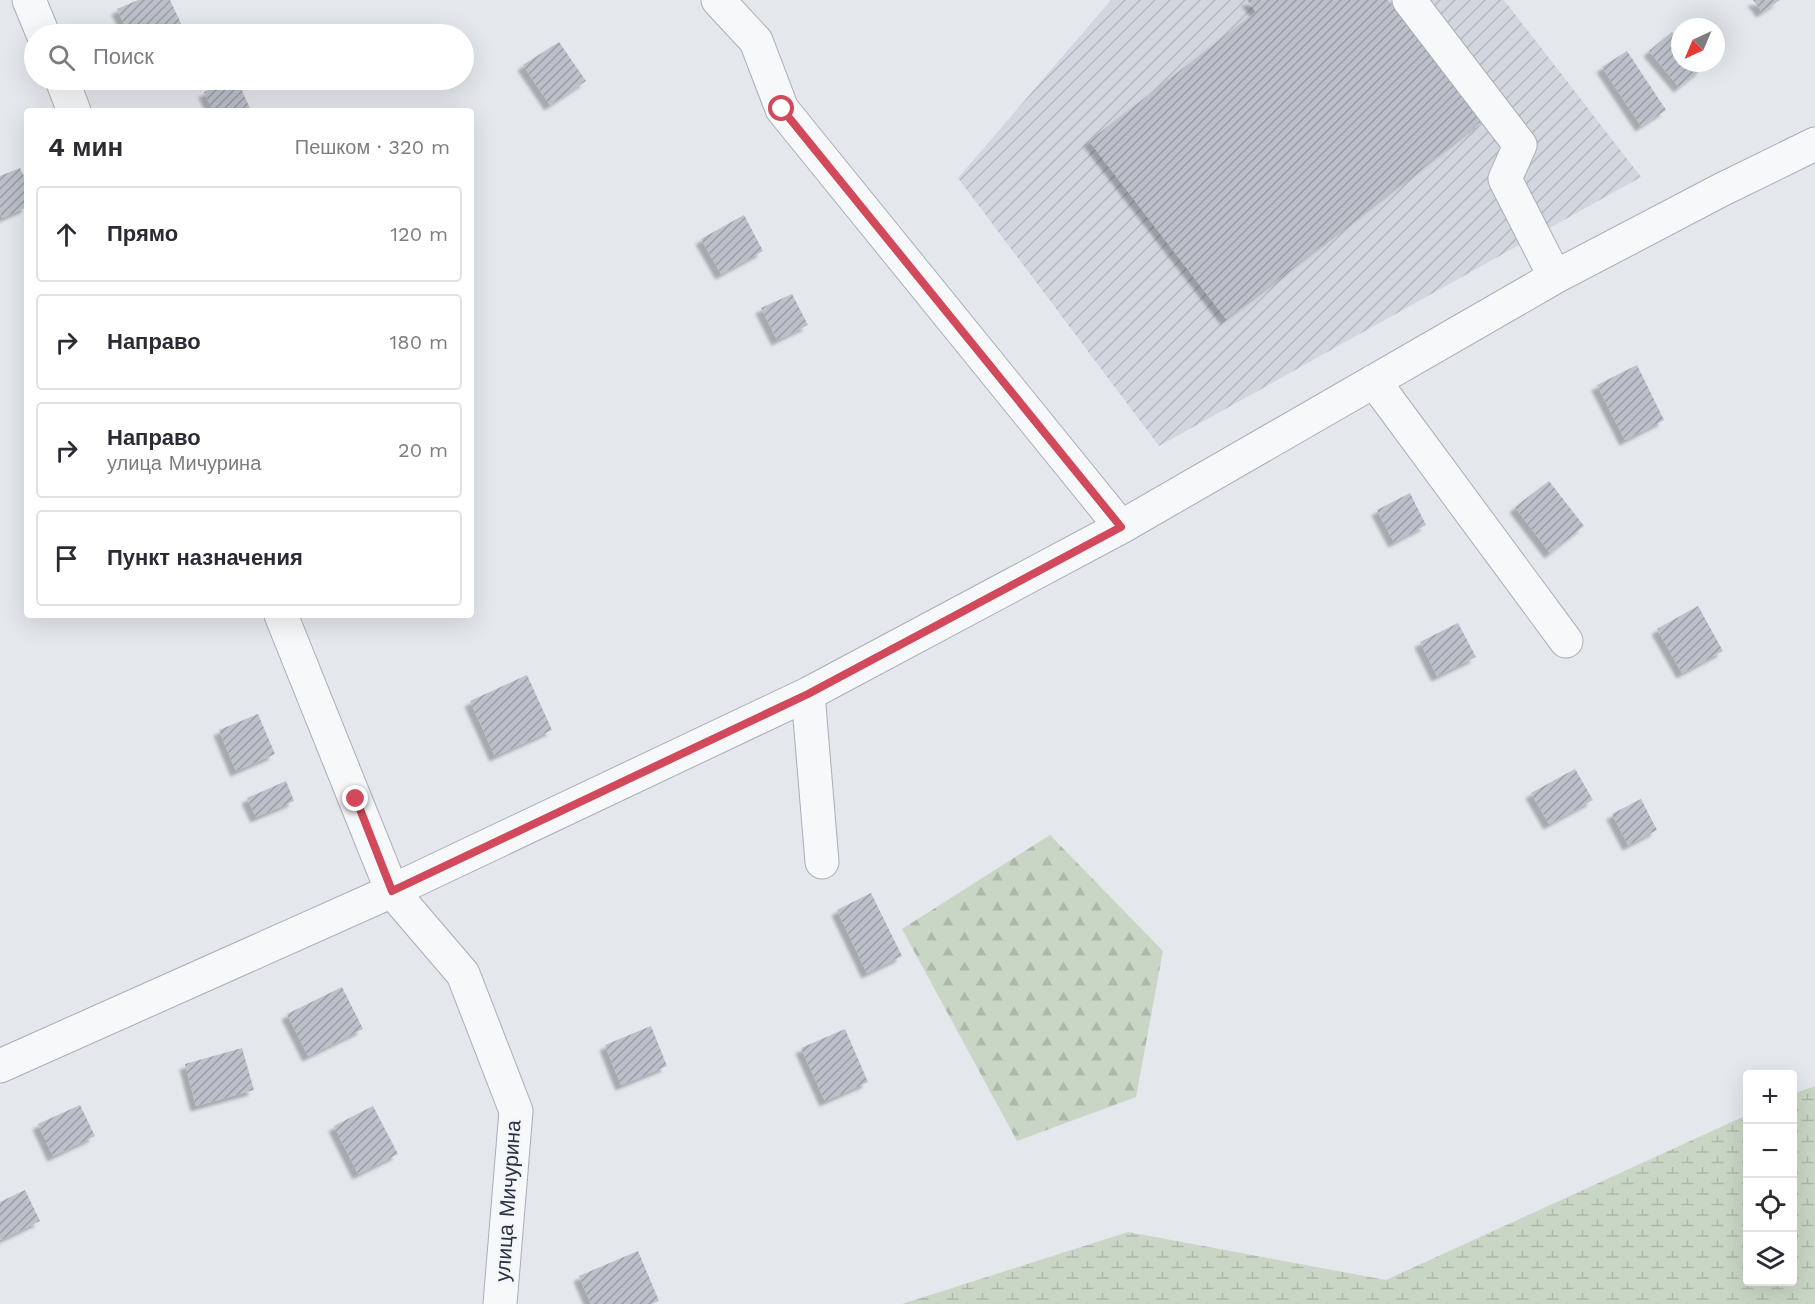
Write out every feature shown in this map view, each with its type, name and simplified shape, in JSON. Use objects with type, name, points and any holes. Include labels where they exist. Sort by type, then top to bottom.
[{"type":"street","points":[[29,0],[39,24]]},
{"type":"street","points":[[718,0],[756,41],[782,109],[1121,527]]},
{"type":"street","points":[[1409,0],[1520,145],[1505,179],[1555,277]]},
{"type":"street","points":[[66,90],[73,108]]},
{"type":"street","points":[[0,1066],[392,891],[808,694],[1121,527],[1555,277],[1721,190],[1815,144]]},
{"type":"street","points":[[1374,381],[1566,641]]},
{"type":"street","name":"улица Мичурина","points":[[281,618],[392,891],[463,974],[516,1112],[500,1304]]},
{"type":"street","points":[[808,694],[822,862]]},
{"type":"shaded area","points":[[1111,0],[1504,0],[1641,177],[1159,446],[958,178]]},
{"type":"green space","points":[[1050,835],[1163,951],[1136,1097],[1017,1141],[902,929]]},
{"type":"green space","points":[[1815,1086],[1815,1304],[902,1304],[1128,1232],[1386,1280],[1743,1117],[1743,1286],[1797,1286],[1797,1093]]},
{"type":"building","points":[[138,0],[170,0],[181,24],[124,24],[117,9]]},
{"type":"building","points":[[1247,0],[1388,0],[1482,121],[1226,319],[1089,141],[1256,12]]},
{"type":"building","points":[[1753,0],[1780,0],[1762,12]]},
{"type":"building","points":[[1671,33],[1671,72],[1698,72],[1679,87],[1649,51]]},
{"type":"building","points":[[559,42],[586,81],[550,105],[523,65]]},
{"type":"building","points":[[1627,51],[1666,110],[1641,126],[1602,67]]},
{"type":"building","points":[[242,90],[250,108],[212,108],[204,92]]},
{"type":"building","points":[[20,168],[24,176],[24,208],[2,218],[0,213],[0,176]]},
{"type":"building","points":[[744,215],[763,251],[721,274],[701,239]]},
{"type":"building","points":[[792,294],[808,325],[777,340],[761,308]]},
{"type":"building","points":[[1637,365],[1664,420],[1625,440],[1597,385]]},
{"type":"building","points":[[1549,481],[1584,526],[1550,553],[1515,507]]},
{"type":"building","points":[[1410,493],[1426,525],[1394,542],[1377,510]]},
{"type":"building","points":[[1698,606],[1723,651],[1682,673],[1657,629]]},
{"type":"building","points":[[1458,623],[1476,657],[1437,676],[1420,642]]},
{"type":"building","points":[[527,675],[552,730],[495,756],[470,701]]},
{"type":"building","points":[[258,714],[275,754],[236,771],[219,730]]},
{"type":"building","points":[[1575,769],[1593,800],[1549,824],[1531,793]]},
{"type":"building","points":[[286,781],[294,801],[256,817],[247,798]]},
{"type":"building","points":[[1641,799],[1657,830],[1628,845],[1612,814]]},
{"type":"building","points":[[871,893],[902,956],[867,973],[837,910]]},
{"type":"building","points":[[342,987],[363,1029],[308,1056],[287,1014]]},
{"type":"building","points":[[651,1026],[667,1066],[621,1085],[605,1045]]},
{"type":"building","points":[[845,1029],[868,1082],[825,1101],[801,1048]]},
{"type":"building","points":[[242,1048],[254,1090],[196,1106],[185,1064]]},
{"type":"building","points":[[80,1105],[95,1136],[53,1156],[38,1124]]},
{"type":"building","points":[[373,1106],[398,1154],[358,1174],[334,1126]]},
{"type":"building","points":[[25,1190],[40,1221],[0,1240],[0,1202]]},
{"type":"building","points":[[638,1251],[659,1301],[651,1304],[591,1304],[579,1276]]},
{"type":"route","points":[[356,799],[392,891],[808,694],[1121,527],[782,109]]}]
